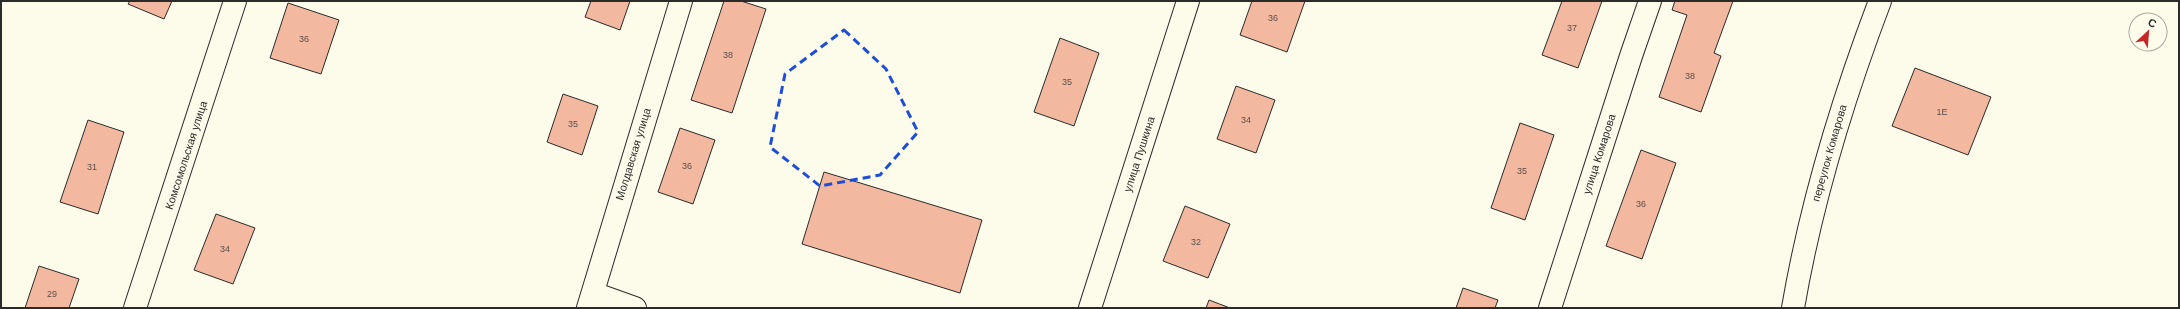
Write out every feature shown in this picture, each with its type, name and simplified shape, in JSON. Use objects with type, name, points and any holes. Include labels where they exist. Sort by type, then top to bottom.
[{"type":"street","name":"Комсомольская улица","points":[[135,308],[235,1]]},
{"type":"street","name":"Молдавская улица","points":[[590,301],[639,133],[680,1]]},
{"type":"street","name":"улица Пушкина","points":[[1090,308],[1188,1]]},
{"type":"street","name":"улица Комарова","points":[[1550,308],[1630,56],[1650,1]]},
{"type":"street","name":"переулок Комарова","points":[[1793,308],[1801,259],[1814,203],[1854,69],[1880,1]]},
{"type":"street","points":[[590,301],[635,308]]},
{"type":"highlighted area","points":[[844,30],[886,69],[918,132],[880,175],[820,186],[770,147],[785,74]]},
{"type":"building","points":[[130,1],[172,1],[164,19],[128,4]]},
{"type":"building","points":[[591,1],[630,1],[620,30],[585,17]]},
{"type":"building","points":[[724,1],[741,1],[766,9],[732,113],[691,100]]},
{"type":"building","points":[[1252,1],[1305,1],[1287,52],[1240,35]]},
{"type":"building","points":[[1562,1],[1602,1],[1578,68],[1542,55]]},
{"type":"building","points":[[1675,1],[1733,1],[1714,53],[1721,56],[1701,112],[1659,97],[1687,15],[1672,10]]},
{"type":"building","points":[[288,3],[339,20],[321,74],[270,58]]},
{"type":"building","points":[[1060,38],[1099,53],[1074,126],[1034,112]]},
{"type":"building","points":[[1915,68],[1991,97],[1968,155],[1892,126]]},
{"type":"building","points":[[1236,86],[1275,100],[1256,153],[1217,139]]},
{"type":"building","points":[[563,94],[598,106],[582,155],[547,142]]},
{"type":"building","points":[[88,120],[124,132],[98,214],[60,202]]},
{"type":"building","points":[[1520,123],[1554,135],[1525,220],[1491,208]]},
{"type":"building","points":[[680,128],[715,140],[693,204],[658,192]]},
{"type":"building","points":[[1641,150],[1676,163],[1642,259],[1606,246]]},
{"type":"building","points":[[824,172],[982,220],[960,293],[802,244]]},
{"type":"building","points":[[1185,206],[1230,224],[1208,278],[1163,261]]},
{"type":"building","points":[[216,214],[255,228],[233,284],[194,270]]},
{"type":"building","points":[[39,266],[79,279],[69,308],[25,308]]},
{"type":"building","points":[[1463,288],[1498,300],[1495,308],[1456,308]]},
{"type":"building","points":[[1209,300],[1230,308],[1206,308]]}]
